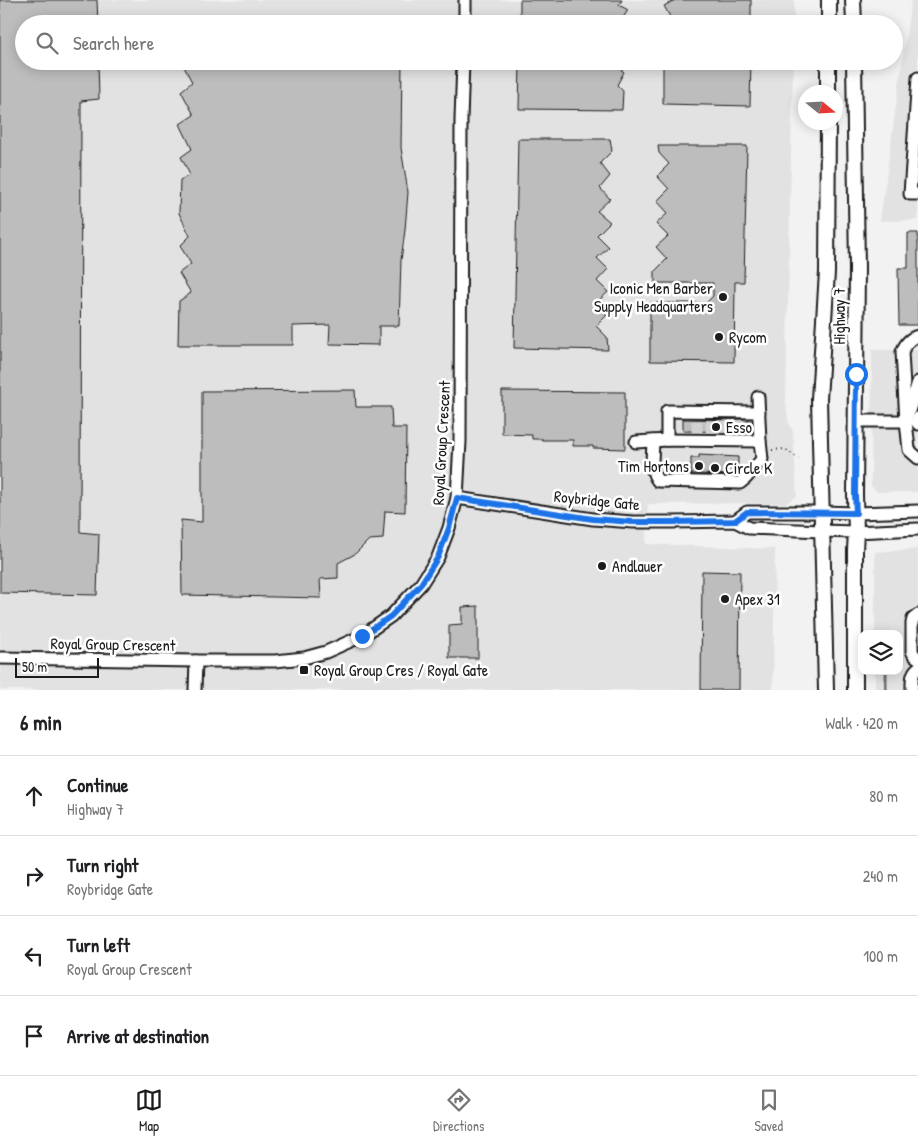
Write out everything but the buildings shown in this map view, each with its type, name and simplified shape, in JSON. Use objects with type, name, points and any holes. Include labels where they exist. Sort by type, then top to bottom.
[{"type":"main road","points":[[829,0],[829,15]]},
{"type":"main road","points":[[854,0],[854,15]]},
{"type":"main road","points":[[828,70],[828,85]]},
{"type":"main road","name":"Highway 7","points":[[854,70],[857,268],[856,690]]},
{"type":"main road","name":"Highway 7","points":[[826,690],[819,399],[826,272],[828,130]]},
{"type":"street","points":[[465,0],[465,15]]},
{"type":"street","name":"Royal Group Crescent","points":[[0,658],[275,661],[304,658],[326,652],[362,636],[391,616],[421,584],[438,557],[449,528],[457,498],[460,440],[463,70]]},
{"type":"street","points":[[918,78],[910,194],[918,194]]},
{"type":"street","points":[[915,421],[902,352],[909,340],[918,336]]},
{"type":"street","points":[[918,382],[915,421],[909,450],[918,458]]},
{"type":"street","points":[[653,441],[652,467],[654,476],[658,481],[740,483],[762,459],[758,397]]},
{"type":"street","points":[[667,440],[667,411],[711,416],[738,416],[759,412]]},
{"type":"street","points":[[856,421],[915,421]]},
{"type":"street","points":[[636,442],[696,436],[724,436],[739,437],[761,446]]},
{"type":"street","name":"Roybridge Gate","points":[[457,498],[593,519],[642,522],[735,521],[749,528],[822,532],[918,529]]},
{"type":"street","name":"Roybridge Gate","points":[[735,521],[747,512],[856,513],[918,511]]},
{"type":"street","points":[[918,615],[912,621],[912,633],[913,654],[918,658]]},
{"type":"street","points":[[196,661],[196,690]]},
{"type":"street","points":[[912,690],[912,677],[918,668]]},
{"type":"path","points":[[761,446],[785,449],[799,459]]},
{"type":"shaded area","points":[[0,0],[794,0],[794,15],[15,15],[15,70],[793,70],[786,402],[788,421],[793,432],[797,496],[786,503],[648,504],[646,544],[775,549],[773,690],[0,690]]},
{"type":"shaded area","points":[[911,0],[918,0],[918,220],[880,221],[901,70],[903,70]]},
{"type":"shaded area","points":[[872,350],[918,350],[918,492],[878,492],[871,486]]},
{"type":"shaded area","points":[[918,549],[918,690],[875,690],[875,675],[903,675],[903,630],[875,630],[875,552]]},
{"type":"waterway","points":[[886,675],[886,690]]},
{"type":"tunnel","points":[[697,419],[697,432]]},
{"type":"tunnel","points":[[711,420],[711,432]]},
{"type":"tunnel","points":[[724,420],[724,432]]},
{"type":"tunnel","points":[[739,420],[739,432]]},
{"type":"place","name":"Iconic Men Barber Supply Headquarters","points":[[723,297]]},
{"type":"place","name":"Rycom","points":[[719,337]]},
{"type":"place","name":"Esso","points":[[716,427]]},
{"type":"place","name":"Tim Hortons","points":[[699,466]]},
{"type":"place","name":"Circle K","points":[[715,468]]},
{"type":"place","name":"Andlauer","points":[[602,566]]},
{"type":"place","name":"Apex 31","points":[[725,599]]},
{"type":"place","name":"Royal Group Cres / Royal Gate","points":[[304,670]]},
{"type":"route","points":[[362,636],[391,616],[421,584],[438,557],[449,528],[457,498],[593,519],[633,522],[735,521],[747,512],[856,513],[856,374]]}]
